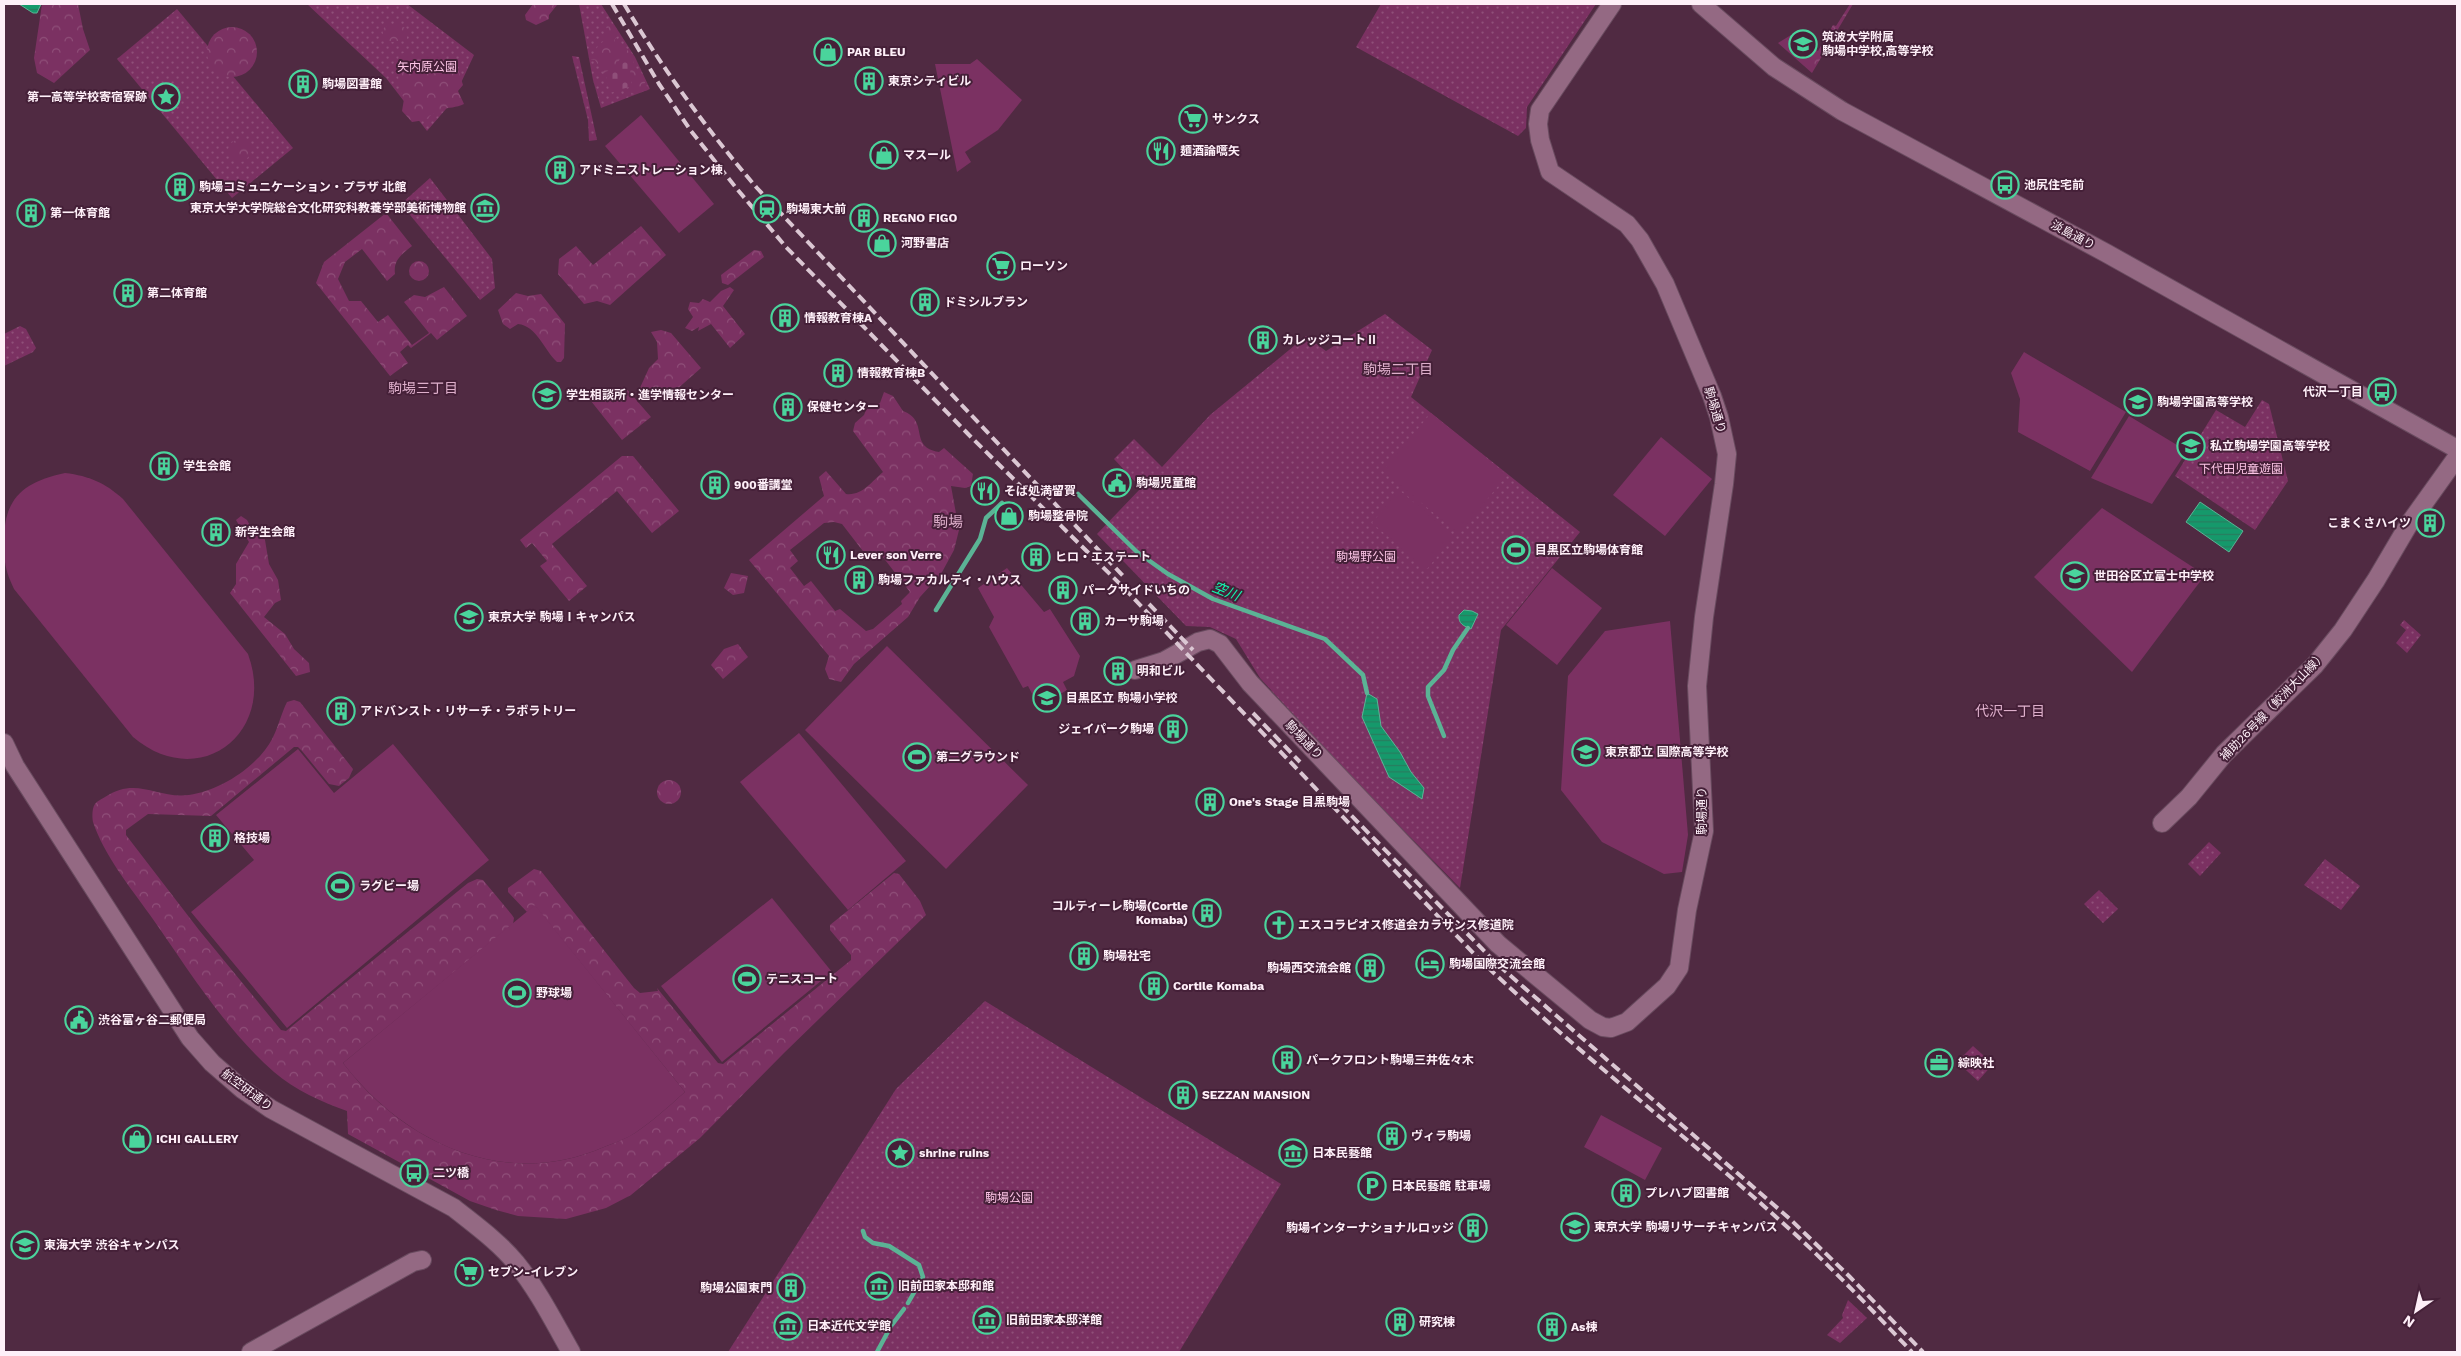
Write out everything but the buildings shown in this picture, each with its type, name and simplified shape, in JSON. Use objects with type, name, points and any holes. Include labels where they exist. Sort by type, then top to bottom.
[{"type":"street","name":"駒場通り","points":[[1134,670],[1164,661],[1198,642],[1210,639],[1220,644],[1250,683],[1498,944],[1590,1020],[1603,1027],[1611,1028],[1627,1022],[1667,986],[1679,968],[1687,910],[1704,831],[1697,686],[1704,617],[1727,454],[1719,417],[1683,323],[1665,284],[1640,240],[1627,224],[1550,172],[1540,140],[1538,124],[1540,110],[1612,4]]},
{"type":"street","name":"淡島通り","points":[[1701,4],[1774,67],[1842,111],[2106,253],[2457,449]]},
{"type":"street","name":"補助26号線（鮫洲大山線）","points":[[2162,822],[2189,796],[2224,754],[2315,665],[2343,630],[2376,580],[2409,524],[2457,457]]},
{"type":"street","name":"航空研通り","points":[[4,743],[15,766],[160,996],[190,1038],[212,1063],[242,1089],[271,1109],[454,1208],[480,1228],[520,1268],[534,1288],[571,1352]]},
{"type":"street","points":[[251,1352],[413,1262],[422,1260]]},
{"type":"green space","points":[[42,4],[78,4],[90,50],[54,83],[37,73],[34,58]]},
{"type":"green space","name":"矢内原公園","points":[[307,4],[407,4],[474,55],[452,102],[427,131],[386,78]]},
{"type":"green space","points":[[533,4],[563,4],[557,5],[549,15],[549,19],[536,25],[526,20],[525,15]]},
{"type":"green space","points":[[579,4],[601,4],[635,57],[650,89],[601,108],[593,80]]},
{"type":"green space","points":[[1381,4],[1596,4],[1527,107],[1526,128],[1518,136],[1356,47]]},
{"type":"green space","points":[[1850,4],[1853,4],[1812,73],[1778,43],[1791,35],[1818,51],[1833,25],[1836,26]]},
{"type":"green space","points":[[177,9],[293,148],[232,198],[117,59]]},
{"type":"green space","points":[[398,24],[407,29],[407,39],[392,42],[384,38],[382,29]]},
{"type":"green space","points":[[609,26],[616,28],[619,35],[615,39],[615,43],[619,42],[628,50],[634,62],[634,69],[646,81],[644,84],[649,86],[648,90],[631,95],[632,75],[606,75],[603,73],[601,65],[599,66],[595,60],[590,60],[598,46],[606,39],[606,29]]},
{"type":"green space","points":[[232,27],[250,34],[257,52],[250,70],[232,77],[214,70],[207,52],[214,34]]},
{"type":"green space","points":[[403,53],[414,56],[435,54],[441,58],[434,62],[428,62],[427,65],[432,70],[435,68],[435,64],[445,60],[448,61],[448,70],[452,67],[458,69],[463,85],[458,91],[464,104],[441,110],[423,120],[412,122],[402,111],[404,99],[400,90],[397,66],[399,56]]},
{"type":"green space","points":[[572,56],[579,57],[597,140],[589,141],[588,120]]},
{"type":"green space","points":[[621,56],[631,63],[629,87],[610,93],[605,72],[616,68]]},
{"type":"green space","points":[[977,59],[1022,100],[998,130],[965,152],[971,162],[957,172],[935,64],[970,64]]},
{"type":"green space","points":[[641,115],[714,204],[679,233],[605,146]]},
{"type":"green space","points":[[239,140],[247,143],[250,151],[247,159],[239,162],[231,159],[228,151],[231,143]]},
{"type":"green space","points":[[430,178],[492,259],[495,288],[480,300],[401,204]]},
{"type":"green space","points":[[386,213],[412,246],[399,258],[395,265],[395,274],[387,281],[362,249],[345,262],[338,279],[349,301],[361,301],[378,322],[388,315],[412,345],[429,333],[404,302],[414,295],[425,297],[444,287],[467,316],[437,340],[431,333],[411,348],[408,345],[400,352],[408,363],[390,376],[316,283],[324,262]]},
{"type":"green space","points":[[641,226],[666,255],[610,305],[597,301],[584,304],[558,274],[559,259],[576,246],[593,265]]},
{"type":"green space","points":[[754,250],[761,251],[764,257],[728,285],[722,283],[721,275]]},
{"type":"green space","points":[[419,261],[426,264],[429,271],[426,278],[419,281],[412,278],[409,271],[412,264]]},
{"type":"green space","points":[[730,287],[734,290],[723,306],[745,334],[730,348],[711,324],[698,331],[699,327],[692,331],[685,328],[693,317],[688,309],[690,302],[699,303],[703,299],[710,302],[721,291]]},
{"type":"green space","points":[[516,293],[528,296],[541,294],[565,324],[564,358],[561,362],[557,362],[552,357],[540,339],[530,329],[518,324],[510,329],[503,324],[498,310]]},
{"type":"green space","name":"駒場野公園","points":[[1385,314],[1432,350],[1411,397],[1580,532],[1501,630],[1460,888],[1338,763],[1260,678],[1236,639],[1210,627],[1186,626],[1097,534],[1141,488],[1114,459],[1134,439],[1162,467],[1210,415],[1306,336],[1326,351]]},
{"type":"green space","points":[[20,326],[26,329],[36,348],[33,352],[4,366],[4,334]]},
{"type":"green space","points":[[661,330],[671,333],[701,368],[667,398],[639,390],[649,368],[658,359],[657,342],[651,332]]},
{"type":"green space","points":[[2024,352],[2126,412],[2090,471],[2018,432],[2020,399],[2011,373]]},
{"type":"green space","points":[[597,387],[609,390],[625,387],[651,417],[622,440],[587,396]]},
{"type":"green space","points":[[884,392],[893,396],[903,411],[911,415],[916,421],[924,445],[939,452],[944,448],[973,474],[971,486],[965,488],[951,486],[959,530],[954,550],[941,574],[920,597],[908,617],[854,664],[841,682],[829,679],[825,669],[829,656],[749,560],[824,496],[819,477],[826,471],[846,494],[862,491],[883,472],[853,431],[855,423],[864,415],[868,405],[880,403]],"holes":[[[834,522],[842,524],[869,559],[879,552],[910,592],[901,601],[902,604],[873,629],[866,631],[840,609],[835,611],[811,581],[804,586],[790,568],[798,561],[790,550],[824,523]]]},
{"type":"green space","name":"下代田児童遊園","points":[[2262,400],[2269,404],[2288,481],[2255,530],[2175,476],[2216,410],[2245,427]]},
{"type":"green space","points":[[1431,413],[1507,475],[1459,534],[1383,471]]},
{"type":"green space","points":[[2129,416],[2187,451],[2152,504],[2091,478]]},
{"type":"green space","points":[[1661,437],[1712,479],[1665,536],[1613,495]]},
{"type":"green space","points":[[622,456],[633,456],[679,511],[652,533],[617,491],[552,544],[587,586],[569,601],[540,566],[547,561],[532,543],[526,548],[520,540]]},
{"type":"green space","points":[[65,473],[97,481],[123,499],[248,654],[254,683],[252,708],[242,730],[226,746],[206,756],[183,759],[158,753],[133,737],[14,589],[7,571],[4,555],[5,526],[12,503],[19,494],[38,481]]},
{"type":"green space","points":[[1399,490],[1454,536],[1427,569],[1372,523]]},
{"type":"green space","points":[[2102,508],[2205,575],[2132,672],[2034,577]]},
{"type":"green space","points":[[241,516],[247,520],[254,533],[264,534],[269,564],[278,580],[281,600],[275,603],[264,617],[285,634],[294,649],[309,663],[310,672],[296,676],[230,593],[236,584],[236,564],[249,542],[236,520]]},
{"type":"green space","points":[[1007,568],[1044,612],[1050,609],[1080,656],[1074,676],[1063,682],[1067,690],[1039,707],[1028,686],[1023,688],[989,627],[994,617],[978,588]]},
{"type":"green space","points":[[1552,568],[1602,608],[1557,665],[1506,625]]},
{"type":"green space","points":[[731,573],[748,576],[744,593],[733,595],[724,588]]},
{"type":"green space","points":[[2404,620],[2421,635],[2407,653],[2396,643],[2406,630],[2400,625]]},
{"type":"green space","points":[[1670,621],[1688,835],[1682,872],[1664,874],[1602,842],[1561,790],[1568,676],[1605,631]]},
{"type":"green space","points":[[738,644],[748,657],[723,679],[711,665],[724,649]]},
{"type":"green space","name":"第二グラウンド","points":[[887,646],[1028,785],[946,869],[805,730]]},
{"type":"green space","points":[[294,700],[300,702],[353,769],[349,778],[339,786],[329,784],[302,751],[298,747],[294,747],[211,816],[148,814],[126,830],[126,835],[199,930],[281,1030],[286,1031],[468,883],[477,879],[483,880],[512,915],[514,918],[513,924],[343,1063],[368,1092],[396,1116],[427,1137],[460,1152],[494,1161],[530,1163],[567,1159],[620,1141],[631,1135],[655,1118],[685,1092],[535,906],[527,912],[508,892],[508,888],[534,869],[541,871],[634,988],[640,993],[658,991],[657,988],[718,1063],[723,1064],[851,960],[851,955],[830,930],[830,925],[894,873],[899,874],[920,901],[926,915],[784,1053],[700,1138],[631,1195],[606,1208],[566,1219],[518,1216],[496,1210],[470,1201],[348,1134],[347,1111],[309,1095],[291,1084],[274,1072],[256,1055],[208,997],[118,870],[104,847],[93,822],[92,813],[96,803],[116,791],[137,788],[166,794],[189,795],[221,785],[241,773],[265,750],[275,732],[287,702]]},
{"type":"green space","points":[[799,733],[906,861],[848,910],[740,782]]},
{"type":"green space","name":"ラグビー場","points":[[393,744],[489,860],[287,1028],[191,912],[254,860],[216,815],[298,749],[334,793]]},
{"type":"green space","points":[[669,780],[674,781],[680,787],[680,797],[674,803],[669,804],[664,803],[658,797],[657,792],[658,787],[664,781]]},
{"type":"green space","points":[[2209,842],[2221,853],[2200,876],[2188,864]]},
{"type":"green space","points":[[2325,859],[2360,886],[2341,910],[2304,885]]},
{"type":"green space","points":[[2099,890],[2118,909],[2103,923],[2084,904]]},
{"type":"green space","name":"テニスコート","points":[[772,898],[832,972],[722,1062],[661,986]]},
{"type":"green space","name":"野球場","points":[[535,905],[685,1092],[635,1133],[604,1147],[567,1159],[530,1163],[494,1161],[460,1152],[427,1137],[396,1116],[368,1092],[343,1063]]},
{"type":"green space","name":"駒場公園","points":[[985,1001],[1281,1184],[1179,1352],[728,1352],[896,1089]]},
{"type":"green space","points":[[1973,1046],[1993,1064],[1978,1081],[1957,1062]]},
{"type":"green space","points":[[1601,1115],[1662,1148],[1645,1180],[1584,1147]]},
{"type":"green space","points":[[1848,1300],[1867,1318],[1840,1343],[1827,1335],[1843,1318],[1842,1315]]},
{"type":"shaded area","points":[[19,4],[41,4],[37,13],[33,13]]},
{"type":"shaded area","points":[[2200,502],[2243,531],[2229,552],[2186,522]]},
{"type":"shaded area","points":[[1464,610],[1478,614],[1471,629],[1459,621],[1459,615]]},
{"type":"shaded area","points":[[1367,693],[1377,699],[1381,726],[1400,752],[1411,772],[1424,788],[1422,799],[1389,777],[1362,717]]},
{"type":"waterway","name":"空川","points":[[1078,494],[1137,552],[1168,574],[1213,599],[1325,639],[1363,675],[1367,693]]},
{"type":"waterway","name":"空川","points":[[936,610],[980,539],[986,518],[1002,503]]},
{"type":"waterway","points":[[1444,736],[1428,696],[1428,687],[1444,670],[1453,650],[1468,628]]},
{"type":"waterway","points":[[863,1231],[865,1237],[873,1243],[889,1246],[919,1265],[923,1277],[908,1303]]},
{"type":"waterway","points":[[877,1352],[891,1326],[904,1309]]},
{"type":"railway","points":[[612,4],[659,84],[691,131],[786,247],[971,437],[1121,585],[1478,958],[1588,1057],[1793,1232],[1912,1352]]},
{"type":"railway","points":[[624,4],[686,99],[757,188],[1124,577]]},
{"type":"railway","points":[[1149,604],[1193,650]]},
{"type":"railway","points":[[1253,713],[1300,762]]},
{"type":"railway","points":[[1341,805],[1497,964],[1790,1219],[1923,1352]]},
{"type":"place","name":"筑波大学附属 駒場中学校,高等学校","points":[[1803,44]]},
{"type":"place","name":"PAR BLEU","points":[[828,52]]},
{"type":"place","name":"東京シティビル","points":[[869,81]]},
{"type":"place","name":"駒場図書館","points":[[303,84]]},
{"type":"place","name":"第一高等学校寄宿寮跡","points":[[166,97]]},
{"type":"place","name":"サンクス","points":[[1193,119]]},
{"type":"place","name":"麺酒論嚆矢","points":[[1161,151]]},
{"type":"place","name":"マスール","points":[[884,155]]},
{"type":"place","name":"アドミニストレーション棟","points":[[560,170]]},
{"type":"place","name":"池尻住宅前","points":[[2005,185]]},
{"type":"place","name":"駒場コミュニケーション・プラザ 北館","points":[[180,187]]},
{"type":"place","name":"東京大学大学院総合文化研究科教養学部美術博物館","points":[[485,208]]},
{"type":"place","name":"駒場東大前","points":[[767,209]]},
{"type":"place","name":"第一体育館","points":[[31,213]]},
{"type":"place","name":"REGNO FIGO","points":[[864,218]]},
{"type":"place","name":"河野書店","points":[[882,243]]},
{"type":"place","name":"ローソン","points":[[1001,266]]},
{"type":"place","name":"第二体育館","points":[[128,293]]},
{"type":"place","name":"ドミシルブラン","points":[[925,302]]},
{"type":"place","name":"情報教育棟A","points":[[785,318]]},
{"type":"place","name":"カレッジコートⅡ","points":[[1263,340]]},
{"type":"place","name":"情報教育棟B","points":[[838,373]]},
{"type":"place","name":"代沢一丁目","points":[[2382,392]]},
{"type":"place","name":"学生相談所・進学情報センター","points":[[547,395]]},
{"type":"place","name":"駒場学園高等学校","points":[[2138,402]]},
{"type":"place","name":"保健センター","points":[[788,407]]},
{"type":"place","name":"私立駒場学園高等学校","points":[[2191,446]]},
{"type":"place","name":"学生会館","points":[[164,466]]},
{"type":"place","name":"駒場児童館","points":[[1117,483]]},
{"type":"place","name":"900番講堂","points":[[715,485]]},
{"type":"place","name":"そば処満留賀","points":[[985,491]]},
{"type":"place","name":"駒場整骨院","points":[[1009,516]]},
{"type":"place","name":"こまくさハイツ","points":[[2430,523]]},
{"type":"place","name":"新学生会館","points":[[216,532]]},
{"type":"place","name":"目黒区立駒場体育館","points":[[1516,550]]},
{"type":"place","name":"Lever son Verre","points":[[831,555]]},
{"type":"place","name":"ヒロ・エステート","points":[[1036,557]]},
{"type":"place","name":"世田谷区立富士中学校","points":[[2075,576]]},
{"type":"place","name":"駒場ファカルティ・ハウス","points":[[859,580]]},
{"type":"place","name":"パークサイドいちの","points":[[1063,590]]},
{"type":"place","name":"東京大学 駒場Ⅰキャンパス","points":[[469,617]]},
{"type":"place","name":"カーサ駒場","points":[[1085,621]]},
{"type":"place","name":"明和ビル","points":[[1118,671]]},
{"type":"place","name":"目黒区立 駒場小学校","points":[[1047,698]]},
{"type":"place","name":"アドバンスト・リサーチ・ラボラトリー","points":[[341,711]]},
{"type":"place","name":"ジェイパーク駒場","points":[[1173,729]]},
{"type":"place","name":"東京都立 国際高等学校","points":[[1586,752]]},
{"type":"place","name":"第二グラウンド","points":[[917,757]]},
{"type":"place","name":"One's Stage 目黒駒場","points":[[1210,802]]},
{"type":"place","name":"格技場","points":[[215,838]]},
{"type":"place","name":"ラグビー場","points":[[340,886]]},
{"type":"place","name":"コルティーレ駒場(Cortle Komaba)","points":[[1207,913]]},
{"type":"place","name":"エスコラピオス修道会カラサンス修道院","points":[[1279,925]]},
{"type":"place","name":"駒場社宅","points":[[1084,956]]},
{"type":"place","name":"駒場国際交流会館","points":[[1430,964]]},
{"type":"place","name":"駒場西交流会館","points":[[1370,968]]},
{"type":"place","name":"テニスコート","points":[[747,979]]},
{"type":"place","name":"Cortile Komaba","points":[[1154,986]]},
{"type":"place","name":"野球場","points":[[517,993]]},
{"type":"place","name":"渋谷富ヶ谷二郵便局","points":[[79,1020]]},
{"type":"place","name":"パークフロント駒場三井佐々木","points":[[1287,1060]]},
{"type":"place","name":"綜映社","points":[[1939,1063]]},
{"type":"place","name":"SEZZAN MANSION","points":[[1183,1095]]},
{"type":"place","name":"ヴィラ駒場","points":[[1392,1136]]},
{"type":"place","name":"ICHI GALLERY","points":[[137,1139]]},
{"type":"place","name":"shrine ruins","points":[[900,1153]]},
{"type":"place","name":"日本民藝館","points":[[1293,1153]]},
{"type":"place","name":"二ツ橋","points":[[414,1173]]},
{"type":"place","name":"日本民藝館 駐車場","points":[[1372,1186]]},
{"type":"place","name":"プレハブ図書館","points":[[1626,1193]]},
{"type":"place","name":"東京大学 駒場リサーチキャンパス","points":[[1575,1227]]},
{"type":"place","name":"駒場インターナショナルロッジ","points":[[1473,1228]]},
{"type":"place","name":"東海大学 渋谷キャンパス","points":[[25,1245]]},
{"type":"place","name":"セブン-イレブン","points":[[469,1272]]},
{"type":"place","name":"旧前田家本邸和館","points":[[879,1286]]},
{"type":"place","name":"駒場公園東門","points":[[791,1288]]},
{"type":"place","name":"旧前田家本邸洋館","points":[[987,1320]]},
{"type":"place","name":"研究棟","points":[[1400,1322]]},
{"type":"place","name":"日本近代文学館","points":[[788,1326]]},
{"type":"place","name":"As棟","points":[[1552,1327]]},
{"type":"district","name":"駒場二丁目","points":[[1398,369]]},
{"type":"district","name":"駒場三丁目","points":[[423,388]]},
{"type":"district","name":"駒場","points":[[948,522]]},
{"type":"district","name":"代沢一丁目","points":[[2010,711]]}]
